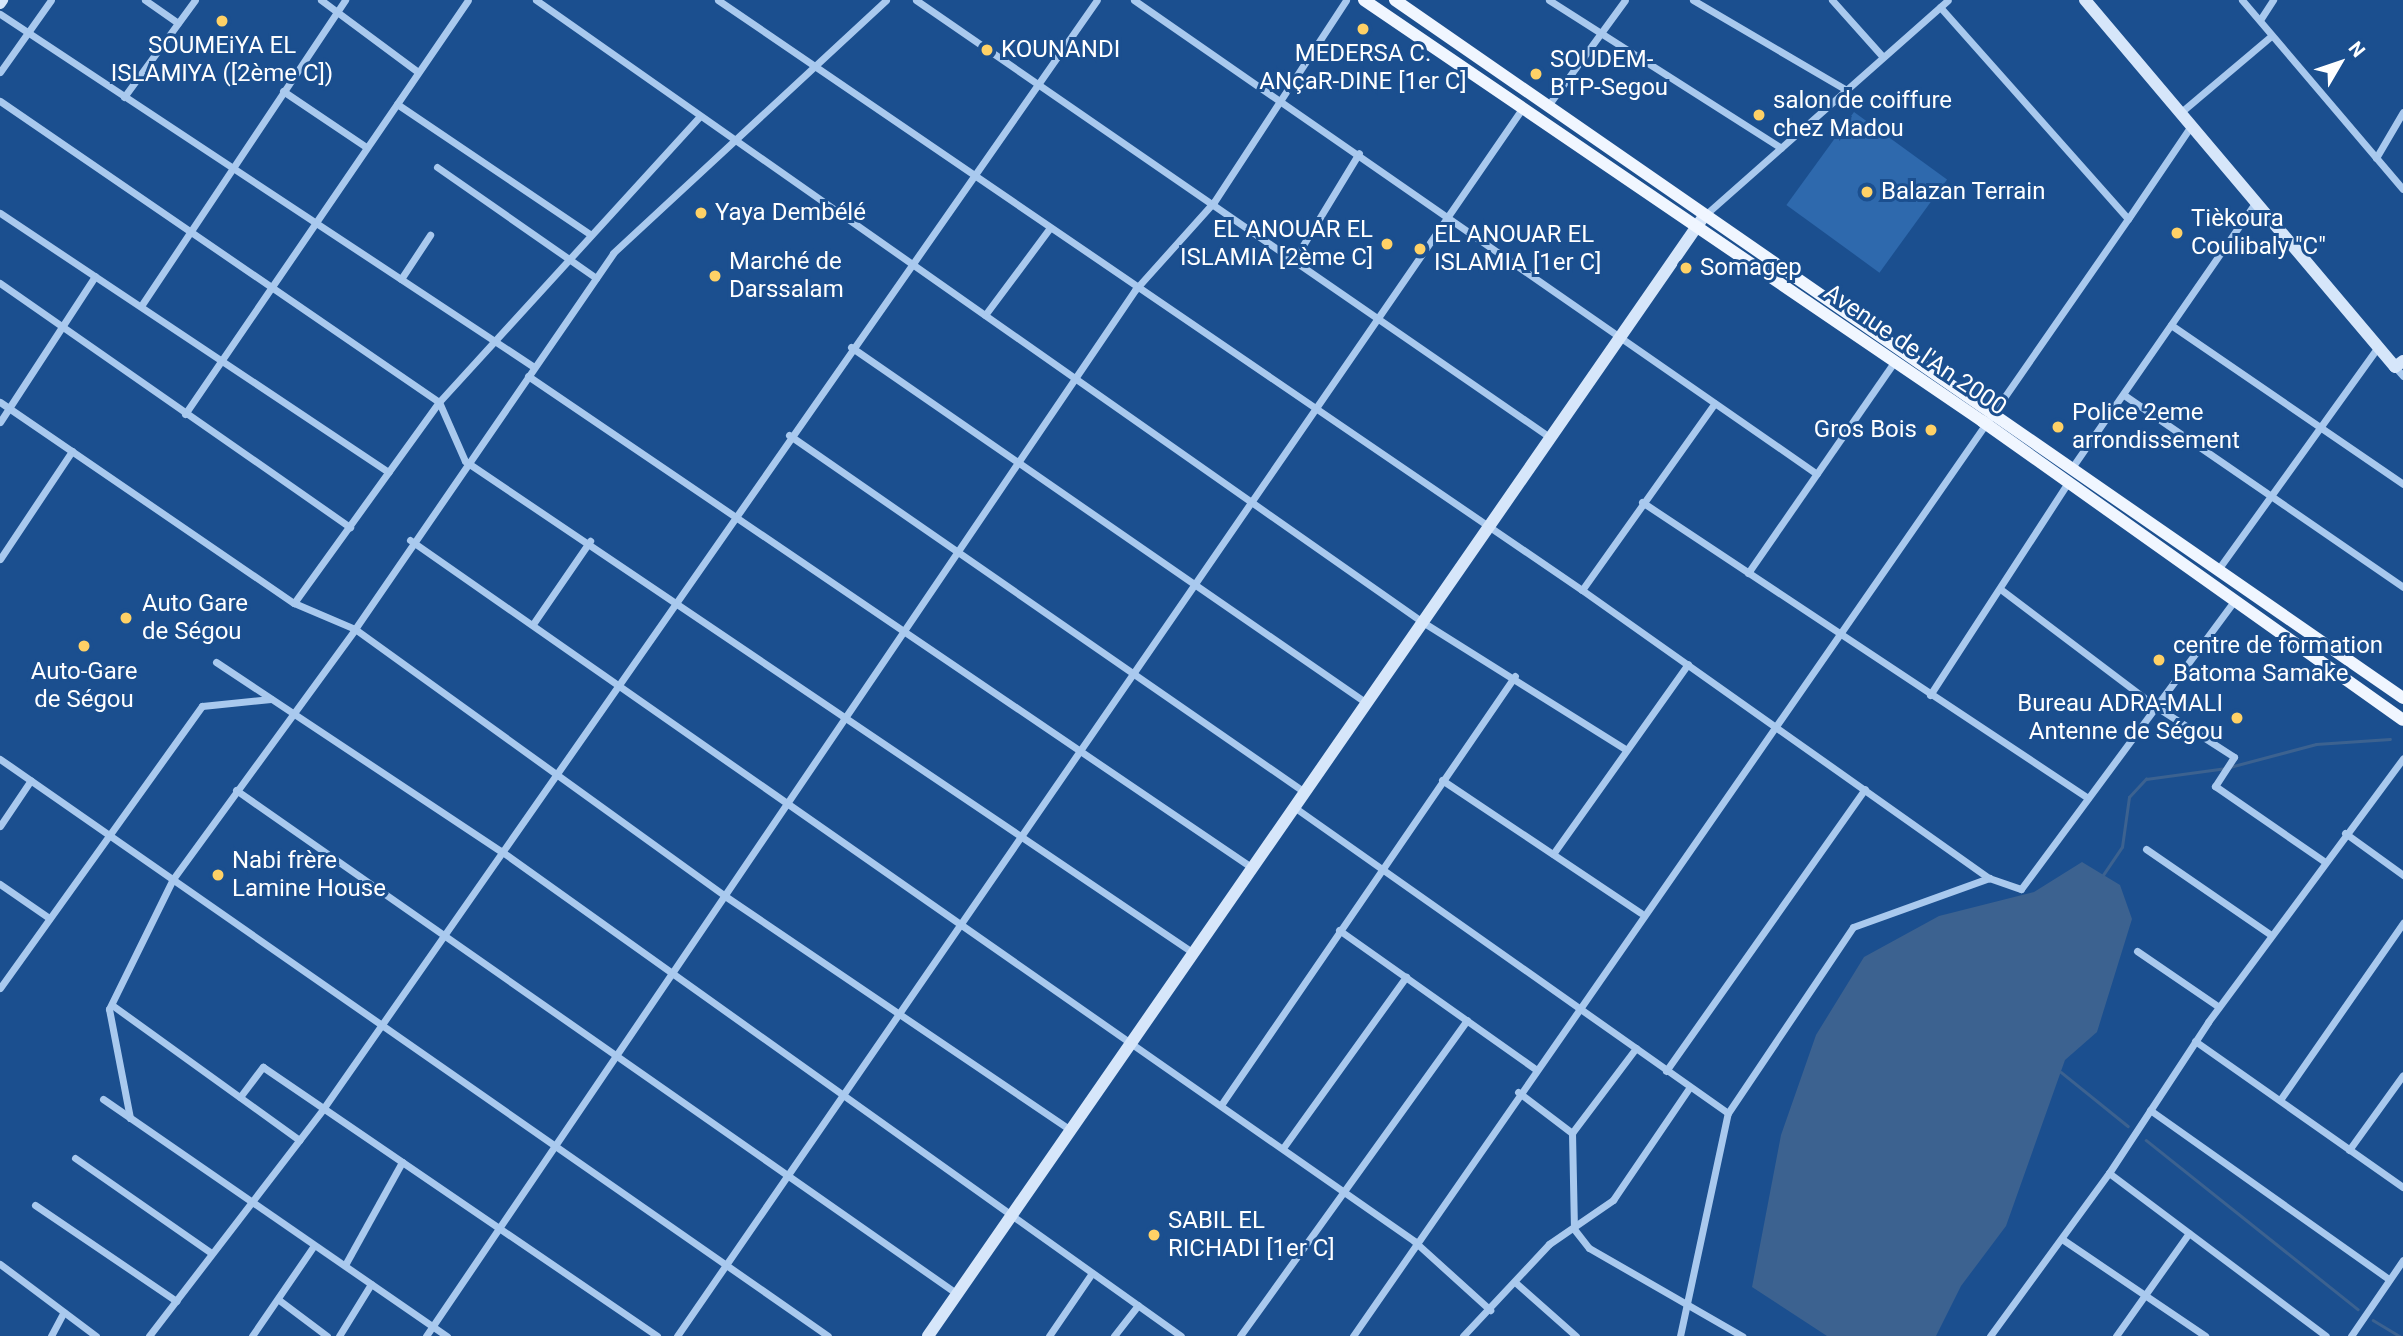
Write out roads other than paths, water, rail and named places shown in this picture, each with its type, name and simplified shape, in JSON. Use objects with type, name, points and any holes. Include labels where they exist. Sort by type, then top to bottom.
[{"type":"main road","name":"Avenue de l'An 2000","points":[[1364,0],[1694,229],[1985,417]]},
{"type":"main road","name":"Avenue de l'An 2000","points":[[1395,0],[1985,417],[2403,698]]},
{"type":"main road","name":"Avenue de l'An 2000","points":[[2070,475],[2235,600],[2403,720]]},
{"type":"street","points":[[0,72],[51,0]]},
{"type":"street","points":[[145,0],[178,23]]},
{"type":"street","points":[[124,97],[195,0]]},
{"type":"street","points":[[321,0],[418,72]]},
{"type":"street","points":[[141,306],[345,0]]},
{"type":"street","points":[[185,414],[468,0]]},
{"type":"street","points":[[536,0],[1421,621],[1515,676],[1625,749]]},
{"type":"street","points":[[718,0],[1135,290],[1581,590],[1989,878],[2021,889],[2235,600]]},
{"type":"street","points":[[130,1118],[112,1005],[173,879],[355,629],[410,540],[613,253],[732,138],[886,0]]},
{"type":"street","points":[[916,0],[1214,202],[1548,436]]},
{"type":"street","points":[[149,1336],[323,1109],[1034,82],[1097,0]]},
{"type":"street","points":[[1134,0],[1283,105],[1359,153],[1623,335],[1817,474]]},
{"type":"street","points":[[426,1336],[1135,290],[1214,202],[1283,105],[1346,0]]},
{"type":"street","points":[[1549,0],[1600,36],[1781,148]]},
{"type":"street","points":[[1547,108],[1625,0]]},
{"type":"street","points":[[1693,0],[1705,3],[1845,89]]},
{"type":"street","points":[[1832,0],[1883,57]]},
{"type":"street","points":[[928,1336],[1421,621],[1489,530],[1548,436],[1623,335],[1694,229],[1704,216],[1948,0]]},
{"type":"street","points":[[2085,0],[2378,347],[2400,368]]},
{"type":"street","points":[[2242,0],[2260,20],[2270,37],[2403,189]]},
{"type":"street","points":[[2260,20],[2273,0]]},
{"type":"street","points":[[1940,8],[2128,219]]},
{"type":"street","points":[[0,14],[534,366]]},
{"type":"street","points":[[2180,113],[2270,37]]},
{"type":"street","points":[[283,91],[366,148]]},
{"type":"street","points":[[0,101],[439,402],[465,461],[676,599],[1192,952]]},
{"type":"street","points":[[397,104],[591,235]]},
{"type":"street","points":[[677,1336],[724,1264],[1315,413],[1522,109]]},
{"type":"street","points":[[2376,158],[2403,112]]},
{"type":"street","points":[[295,603],[439,402],[701,116]]},
{"type":"street","points":[[1353,1336],[1414,1241],[1641,912],[1775,725],[1985,417],[2128,219],[2191,126]]},
{"type":"street","points":[[1294,260],[1359,153]]},
{"type":"street","points":[[437,167],[596,278]]},
{"type":"street","points":[[1930,695],[2003,591],[2070,475],[2256,202]]},
{"type":"street","points":[[0,213],[389,472]]},
{"type":"street","points":[[985,315],[1049,229]]},
{"type":"street","points":[[401,279],[430,235]]},
{"type":"street","points":[[0,422],[95,276]]},
{"type":"street","points":[[0,283],[350,527]]},
{"type":"street","points":[[2171,325],[2403,484]]},
{"type":"street","points":[[851,347],[1365,702]]},
{"type":"street","points":[[2217,572],[2378,347]]},
{"type":"street","points":[[1748,573],[1895,361]]},
{"type":"street","points":[[528,376],[1251,867]]},
{"type":"street","points":[[2124,395],[2403,587]]},
{"type":"street","points":[[0,402],[295,603],[355,629],[559,770],[725,895],[1070,1130]]},
{"type":"street","points":[[1581,590],[1715,403]]},
{"type":"street","points":[[789,435],[1303,791]]},
{"type":"street","points":[[0,559],[72,451]]},
{"type":"street","points":[[1642,502],[2088,798]]},
{"type":"street","points":[[410,540],[1414,1241],[1490,1310]]},
{"type":"street","points":[[533,624],[590,541]]},
{"type":"street","points":[[2003,591],[2155,706],[2234,757],[2215,786],[2325,862]]},
{"type":"street","points":[[216,662],[501,852],[1181,1336]]},
{"type":"street","points":[[1553,854],[1625,749],[1688,664]]},
{"type":"street","points":[[1221,1105],[1382,866],[1515,676]]},
{"type":"street","points":[[0,988],[202,706],[272,699]]},
{"type":"street","points":[[1990,1336],[2109,1173],[2219,1007],[2403,758]]},
{"type":"street","points":[[0,759],[828,1336]]},
{"type":"street","points":[[0,826],[31,780]]},
{"type":"street","points":[[1442,780],[1641,912]]},
{"type":"street","points":[[1666,1070],[1865,789]]},
{"type":"street","points":[[236,790],[957,1293]]},
{"type":"street","points":[[1293,806],[1578,1004],[1689,1088],[1728,1113]]},
{"type":"street","points":[[2345,833],[2403,875]]},
{"type":"street","points":[[2146,849],[2272,935]]},
{"type":"street","points":[[1680,1336],[1690,1301],[1728,1113],[1853,927],[1989,878]]},
{"type":"street","points":[[0,884],[49,918]]},
{"type":"street","points":[[2280,1100],[2403,923]]},
{"type":"street","points":[[1339,930],[1535,1068]]},
{"type":"street","points":[[2137,951],[2219,1007]]},
{"type":"street","points":[[1283,1148],[1406,977]]},
{"type":"street","points":[[112,1005],[299,1140]]},
{"type":"street","points":[[1240,1336],[1467,1020]]},
{"type":"street","points":[[2196,1041],[2403,1187]]},
{"type":"street","points":[[1636,1048],[1572,1133],[1574,1229],[1588,1248],[1690,1301],[1742,1336]]},
{"type":"street","points":[[240,1097],[263,1067],[657,1336]]},
{"type":"street","points":[[2349,1150],[2403,1075]]},
{"type":"street","points":[[1463,1336],[1516,1283],[1549,1244],[1613,1200],[1689,1088]]},
{"type":"street","points":[[1518,1092],[1572,1133]]},
{"type":"street","points":[[103,1099],[248,1204],[345,1265],[447,1336]]},
{"type":"street","points":[[2150,1110],[2389,1279]]},
{"type":"street","points":[[75,1158],[211,1253]]},
{"type":"street","points":[[345,1265],[402,1162]]},
{"type":"street","points":[[2109,1173],[2326,1336]]},
{"type":"street","points":[[35,1205],[176,1301]]},
{"type":"street","points":[[2116,1336],[2189,1233]]},
{"type":"street","points":[[2062,1239],[2204,1336]]},
{"type":"street","points":[[252,1336],[313,1247]]},
{"type":"street","points":[[2351,1336],[2403,1260]]},
{"type":"street","points":[[0,1264],[96,1336]]},
{"type":"street","points":[[1049,1336],[1092,1273]]},
{"type":"street","points":[[1516,1283],[1576,1336]]},
{"type":"street","points":[[340,1336],[371,1284]]},
{"type":"street","points":[[279,1300],[327,1336]]},
{"type":"street","points":[[1114,1336],[1138,1305]]},
{"type":"street","points":[[51,1336],[64,1312]]},
{"type":"waterway","points":[[2103,875],[2122,847],[2129,797],[2146,779],[2226,768],[2316,744],[2390,739]]},
{"type":"waterway","points":[[2061,1072],[2128,1126]]},
{"type":"waterway","points":[[2146,1140],[2358,1309]]},
{"type":"waterway","points":[[2373,1320],[2400,1336]]},
{"type":"place","name":"SOUMEiYA EL ISLAMIYA ([2ème C])","points":[[222,21]]},
{"type":"place","name":"MEDERSA C. ANçaR-DINE [1er C]","points":[[1363,29]]},
{"type":"place","name":"KOUNANDI","points":[[987,50]]},
{"type":"place","name":"SOUDEM- BTP-Segou","points":[[1536,74]]},
{"type":"place","name":"salon de coiffure chez Madou","points":[[1759,115]]},
{"type":"place","name":"Balazan Terrain","points":[[1867,192]]},
{"type":"place","name":"Yaya Dembélé","points":[[701,213]]},
{"type":"place","name":"Tièkoura Coulibaly \"C\"","points":[[2177,233]]},
{"type":"place","name":"EL ANOUAR EL ISLAMIA [2ème C]","points":[[1387,244]]},
{"type":"place","name":"EL ANOUAR EL ISLAMIA [1er C]","points":[[1420,249]]},
{"type":"place","name":"Somagep","points":[[1686,268]]},
{"type":"place","name":"Marché de Darssalam","points":[[715,276]]},
{"type":"place","name":"Police 2eme arrondissement","points":[[2058,427]]},
{"type":"place","name":"Gros Bois","points":[[1931,430]]},
{"type":"place","name":"Auto Gare de Ségou","points":[[126,618]]},
{"type":"place","name":"Auto-Gare de Ségou","points":[[84,646]]},
{"type":"place","name":"centre de formation Batoma Samake","points":[[2159,660]]},
{"type":"place","name":"Bureau ADRA-MALI Antenne de Ségou","points":[[2237,718]]},
{"type":"place","name":"Nabi frère Lamine House","points":[[218,875]]},
{"type":"place","name":"SABIL EL RICHADI [1er C]","points":[[1154,1235]]}]
